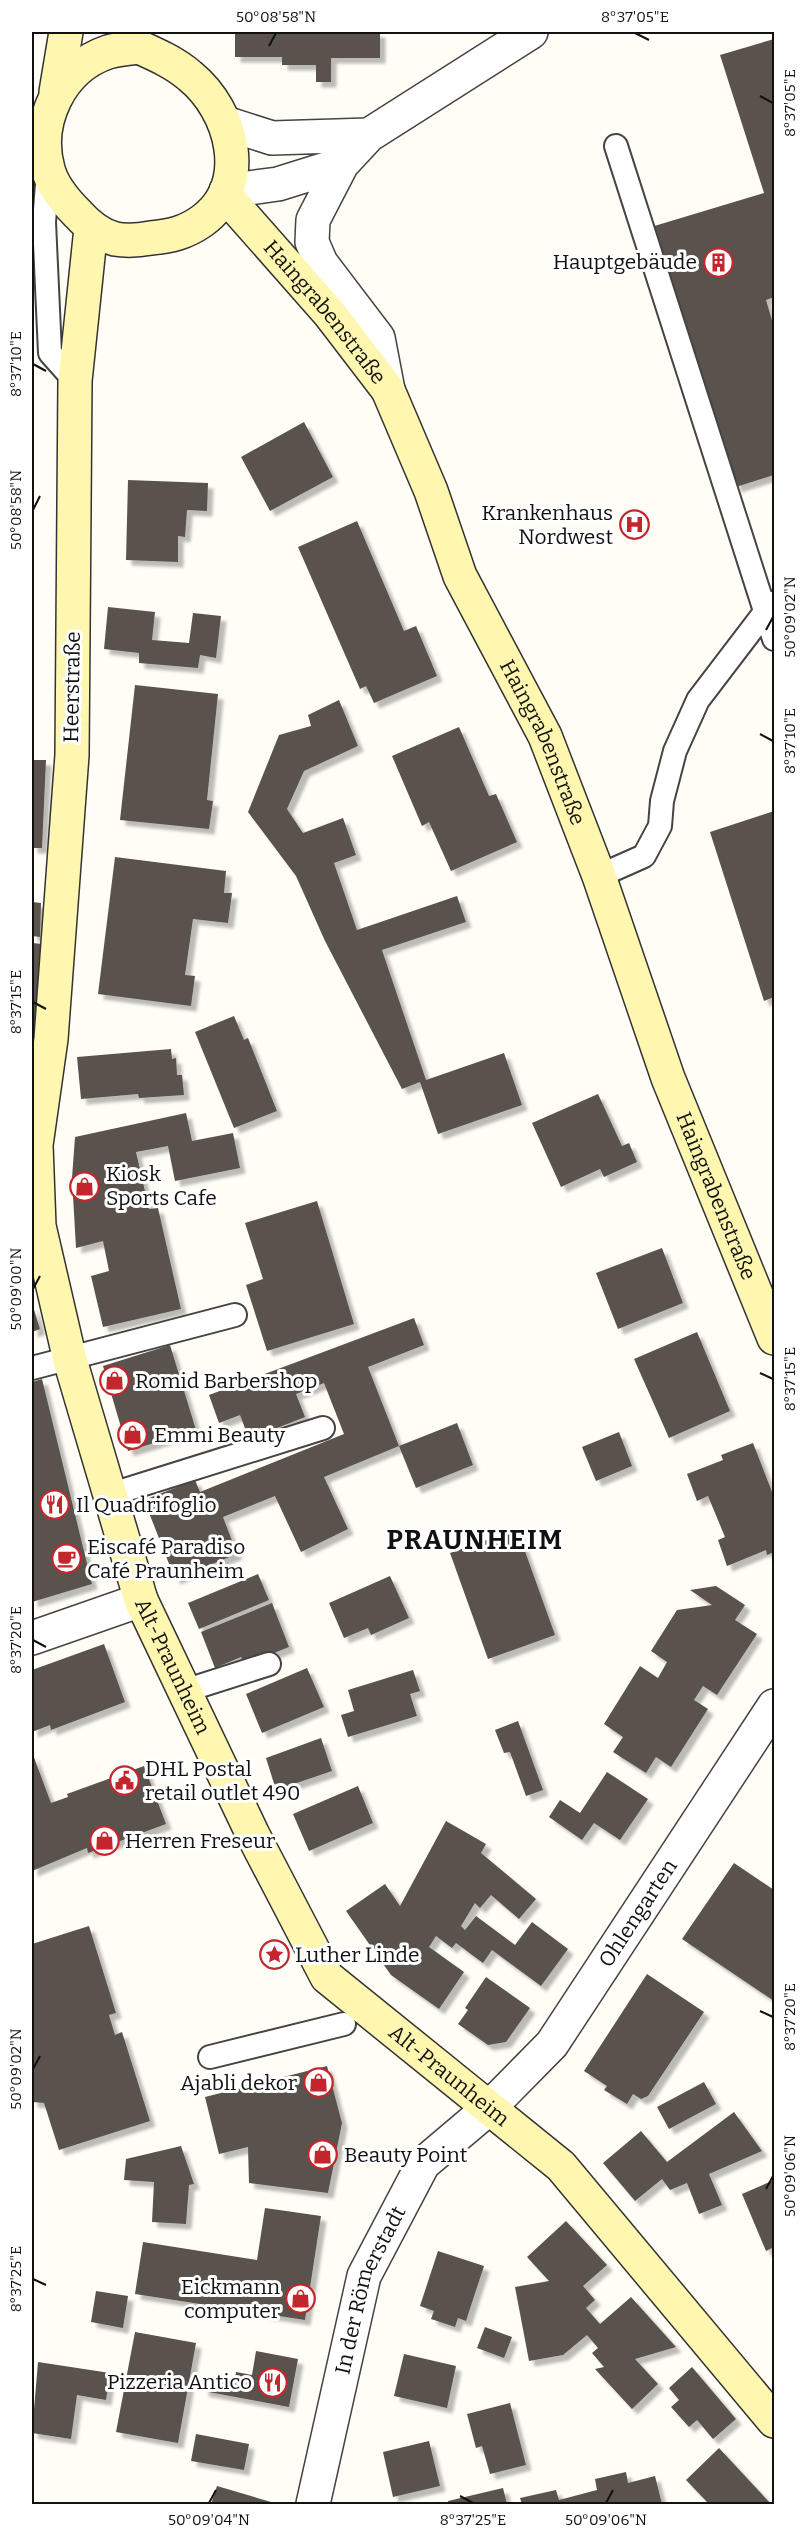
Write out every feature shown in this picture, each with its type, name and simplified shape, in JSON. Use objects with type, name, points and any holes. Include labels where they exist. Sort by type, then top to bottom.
[{"type":"main road","points":[[57,93],[66,32]]},
{"type":"main road","points":[[134,39],[192,77],[225,123],[233,168],[226,193],[204,219],[172,236],[114,239],[91,228],[68,204],[48,171],[37,134],[57,93],[80,68],[134,39]]},
{"type":"main road","name":"Haingrabenstraße","points":[[226,193],[329,313],[388,390],[431,491],[460,576],[545,736],[599,876],[668,1078],[774,1338]]},
{"type":"main road","name":"Heerstraße","points":[[34,1144],[51,1039],[72,755],[75,381],[91,228]]},
{"type":"main road","name":"Alt-Praunheim","points":[[34,1144],[39,1226],[70,1360],[141,1600],[253,1835],[327,1977],[561,2166],[774,2421]]},
{"type":"street","points":[[388,390],[378,338],[321,263],[312,242],[313,220],[342,164],[369,135],[531,32]]},
{"type":"street","points":[[225,123],[272,138],[369,135]]},
{"type":"street","points":[[226,193],[278,184],[342,164]]},
{"type":"street","points":[[32,1638],[141,1600]]},
{"type":"street","name":"Ohlengarten","points":[[488,2109],[552,2044],[774,1706]]},
{"type":"street","name":"In der Römerstadt","points":[[313,2505],[364,2276],[423,2164],[488,2109]]},
{"type":"lane","points":[[616,147],[770,605],[774,639]]},
{"type":"lane","points":[[48,171],[44,222],[50,353],[75,381]]},
{"type":"lane","points":[[599,876],[644,856],[660,826],[662,801],[675,752],[698,700],[770,605]]},
{"type":"lane","points":[[32,1368],[235,1316]]},
{"type":"lane","points":[[109,1495],[323,1428]]},
{"type":"lane","points":[[184,1691],[269,1664]]},
{"type":"lane","points":[[210,2057],[344,2024]]},
{"type":"building","points":[[235,32],[380,32],[380,58],[331,58],[331,82],[316,82],[316,65],[282,65],[282,57],[235,57]]},
{"type":"building","name":"Hauptgebäude","points":[[774,39],[774,297],[766,300],[774,327],[774,475],[736,487],[651,227],[764,193],[720,55]]},
{"type":"building","points":[[304,422],[333,477],[270,511],[241,457]]},
{"type":"building","points":[[128,480],[208,483],[207,511],[187,510],[185,537],[178,536],[178,562],[126,560]]},
{"type":"building","points":[[357,521],[404,631],[416,626],[437,676],[374,703],[366,686],[360,689],[298,547]]},
{"type":"building","points":[[108,607],[155,612],[152,640],[189,643],[193,613],[221,616],[216,658],[200,655],[198,668],[139,663],[139,653],[104,649]]},
{"type":"building","points":[[135,685],[218,694],[207,800],[213,801],[209,829],[120,820]]},
{"type":"building","points":[[339,700],[358,746],[304,771],[287,809],[303,833],[343,818],[356,855],[334,863],[357,930],[457,896],[466,922],[382,950],[426,1080],[504,1053],[522,1105],[438,1134],[420,1082],[402,1089],[325,941],[296,876],[248,812],[279,735],[311,726],[308,715]]},
{"type":"building","points":[[459,727],[489,796],[496,794],[517,842],[451,871],[429,822],[422,826],[392,756]]},
{"type":"building","points":[[32,760],[46,760],[42,848],[32,848]]},
{"type":"building","points":[[774,811],[774,997],[764,1001],[710,832]]},
{"type":"building","points":[[115,857],[226,871],[224,893],[232,893],[228,923],[193,919],[185,975],[195,976],[191,1006],[98,994]]},
{"type":"building","points":[[32,902],[41,903],[40,937],[32,936]]},
{"type":"building","points":[[32,943],[43,944],[33,1040],[32,1040]]},
{"type":"building","points":[[234,1016],[244,1040],[248,1038],[277,1111],[234,1128],[195,1032]]},
{"type":"building","points":[[171,1049],[172,1059],[176,1058],[177,1075],[182,1075],[184,1095],[139,1098],[138,1094],[81,1099],[77,1057]]},
{"type":"building","points":[[598,1094],[622,1146],[629,1143],[637,1162],[604,1177],[600,1169],[561,1187],[532,1123]]},
{"type":"building","points":[[186,1113],[192,1141],[233,1133],[240,1168],[175,1181],[168,1146],[136,1152],[149,1209],[158,1208],[181,1309],[103,1327],[91,1276],[109,1271],[103,1241],[76,1248],[72,1178],[75,1137]]},
{"type":"building","points":[[317,1201],[354,1324],[267,1351],[246,1285],[263,1279],[245,1223]]},
{"type":"building","points":[[662,1248],[683,1303],[618,1329],[596,1273]]},
{"type":"building","points":[[32,1303],[40,1329],[32,1332]]},
{"type":"building","points":[[414,1318],[424,1345],[368,1367],[399,1446],[324,1477],[348,1529],[301,1552],[275,1496],[223,1517],[237,1554],[175,1579],[144,1500],[195,1480],[200,1492],[344,1434],[324,1383],[296,1394],[305,1417],[249,1439],[240,1415],[219,1423],[209,1395]]},
{"type":"building","points":[[697,1332],[730,1411],[669,1438],[634,1359]]},
{"type":"building","points":[[170,1345],[196,1430],[128,1451],[103,1366]]},
{"type":"building","points":[[42,1379],[92,1584],[32,1602],[32,1382]]},
{"type":"building","points":[[457,1423],[473,1465],[416,1488],[399,1446]]},
{"type":"building","points":[[619,1432],[632,1466],[596,1481],[582,1447]]},
{"type":"building","points":[[753,1443],[774,1497],[774,1552],[767,1555],[766,1550],[727,1566],[718,1540],[725,1537],[708,1496],[697,1501],[687,1474],[723,1460],[721,1455]]},
{"type":"building","points":[[517,1529],[555,1635],[488,1659],[450,1553]]},
{"type":"building","points":[[258,1574],[269,1600],[199,1629],[188,1603]]},
{"type":"building","points":[[390,1576],[409,1618],[371,1635],[368,1628],[344,1638],[329,1603]]},
{"type":"building","points":[[716,1586],[745,1605],[735,1620],[757,1634],[717,1695],[703,1686],[694,1700],[708,1709],[671,1767],[656,1757],[646,1773],[613,1752],[623,1737],[604,1724],[640,1666],[658,1678],[667,1662],[651,1651],[677,1610],[712,1605],[690,1590]]},
{"type":"building","points":[[272,1603],[289,1647],[244,1665],[241,1657],[215,1668],[201,1632]]},
{"type":"building","points":[[104,1644],[125,1702],[51,1730],[50,1725],[32,1732],[32,1670]]},
{"type":"building","points":[[307,1668],[324,1707],[262,1733],[246,1694]]},
{"type":"building","points":[[413,1670],[420,1691],[410,1694],[417,1716],[348,1737],[341,1715],[354,1711],[348,1690]]},
{"type":"building","points":[[518,1721],[543,1790],[526,1796],[510,1752],[504,1753],[495,1730]]},
{"type":"building","points":[[321,1738],[332,1771],[276,1790],[266,1758]]},
{"type":"building","points":[[32,1752],[51,1803],[68,1797],[67,1794],[144,1766],[166,1824],[88,1853],[87,1848],[32,1871]]},
{"type":"building","points":[[607,1772],[648,1799],[620,1840],[594,1823],[582,1840],[549,1817],[560,1800],[580,1813]]},
{"type":"building","points":[[358,1786],[373,1823],[309,1851],[293,1814]]},
{"type":"building","points":[[446,1821],[486,1844],[481,1853],[536,1899],[519,1919],[491,1895],[480,1908],[475,1903],[461,1926],[465,1930],[476,1916],[515,1945],[532,1922],[568,1949],[541,1986],[492,1950],[483,1963],[456,1943],[452,1948],[436,1936],[429,1947],[464,1972],[439,2009],[391,1975],[346,1911],[385,1884],[400,1906]]},
{"type":"building","points":[[734,1863],[774,1890],[774,2001],[682,1939]]},
{"type":"building","points":[[89,1926],[116,2013],[109,2015],[115,2035],[122,2032],[150,2121],[59,2150],[44,2103],[32,2102],[32,1944]]},
{"type":"building","points":[[647,1974],[704,2012],[648,2096],[641,2099],[633,2094],[627,2104],[604,2090],[607,2086],[584,2071]]},
{"type":"building","points":[[486,1977],[530,2008],[506,2042],[488,2045],[458,2024],[468,2010],[465,2008]]},
{"type":"building","points":[[327,2066],[342,2123],[328,2193],[249,2183],[248,2147],[219,2154],[205,2097]]},
{"type":"building","points":[[704,2082],[716,2104],[669,2129],[657,2107]]},
{"type":"building","points":[[734,2112],[762,2151],[709,2174],[722,2205],[699,2214],[687,2183],[670,2190],[662,2179],[635,2201],[603,2163],[641,2131],[667,2162]]},
{"type":"building","points":[[181,2146],[194,2184],[189,2185],[186,2224],[152,2222],[154,2182],[124,2180],[126,2159]]},
{"type":"building","points":[[774,2180],[774,2247],[766,2251],[742,2194]]},
{"type":"building","points":[[265,2208],[321,2216],[305,2320],[135,2294],[143,2242],[257,2260]]},
{"type":"building","points":[[566,2221],[607,2265],[583,2286],[595,2300],[586,2308],[600,2324],[631,2297],[676,2347],[635,2359],[658,2384],[632,2409],[595,2369],[604,2367],[592,2353],[598,2348],[587,2335],[563,2355],[529,2361],[515,2287],[549,2281],[527,2257]]},
{"type":"building","points":[[438,2251],[484,2266],[466,2321],[458,2318],[455,2327],[431,2319],[434,2311],[420,2306]]},
{"type":"building","points":[[96,2291],[128,2296],[123,2328],[91,2322]]},
{"type":"building","points":[[485,2327],[512,2337],[504,2358],[477,2348]]},
{"type":"building","points":[[135,2332],[196,2343],[178,2443],[116,2432]]},
{"type":"building","points":[[256,2351],[298,2359],[289,2407],[203,2391],[205,2377],[234,2382],[236,2372],[252,2375]]},
{"type":"building","points":[[404,2354],[456,2366],[447,2408],[394,2396]]},
{"type":"building","points":[[38,2362],[110,2373],[106,2400],[77,2395],[71,2439],[32,2433]]},
{"type":"building","points":[[692,2367],[736,2419],[713,2439],[697,2420],[689,2427],[671,2407],[679,2400],[669,2388]]},
{"type":"building","points":[[510,2403],[526,2465],[490,2474],[482,2446],[476,2448],[467,2414]]},
{"type":"building","points":[[196,2434],[249,2444],[244,2470],[191,2461]]},
{"type":"building","points":[[429,2441],[440,2486],[393,2497],[383,2452]]},
{"type":"building","points":[[719,2448],[771,2504],[709,2504],[686,2480]]},
{"type":"building","points":[[626,2472],[628,2483],[655,2476],[662,2504],[522,2504],[520,2498],[556,2490],[559,2500],[597,2490],[595,2479]]},
{"type":"building","points":[[217,2486],[271,2502],[271,2504],[211,2504]]},
{"type":"building","points":[[503,2488],[507,2504],[449,2504],[448,2501]]},
{"type":"place","name":"Hauptgebäude","points":[[718,262]]},
{"type":"place","name":"Krankenhaus Nordwest","points":[[634,525]]},
{"type":"place","name":"Kiosk Sports Cafe","points":[[85,1186]]},
{"type":"place","name":"Romid Barbershop","points":[[114,1381]]},
{"type":"place","name":"Emmi Beauty","points":[[133,1435]]},
{"type":"place","name":"Il Quadrifoglio","points":[[55,1505]]},
{"type":"place","name":"Eiscafé Paradiso Café Praunheim","points":[[66,1559]]},
{"type":"place","name":"DHL Postal retail outlet 490","points":[[124,1781]]},
{"type":"place","name":"Herren Freseur","points":[[104,1841]]},
{"type":"place","name":"Luther Linde","points":[[274,1955]]},
{"type":"place","name":"Ajabli dekor","points":[[318,2083]]},
{"type":"place","name":"Beauty Point","points":[[323,2155]]},
{"type":"place","name":"Eickmann computer","points":[[301,2299]]},
{"type":"place","name":"Pizzeria Antico","points":[[273,2382]]},
{"type":"district","name":"PRAUNHEIM","points":[[475,1540]]}]
